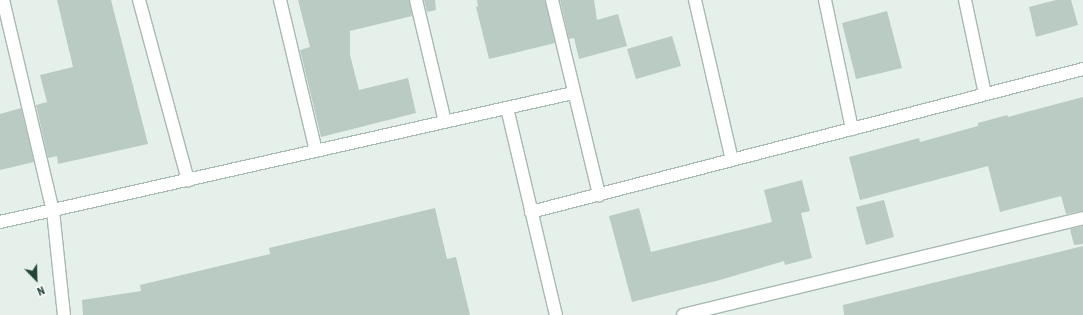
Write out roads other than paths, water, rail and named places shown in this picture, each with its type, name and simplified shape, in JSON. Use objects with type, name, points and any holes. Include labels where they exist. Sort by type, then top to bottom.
[{"type":"street","points":[[3,0],[53,211],[64,315]]},
{"type":"street","points":[[139,0],[188,180]]},
{"type":"street","points":[[280,0],[316,151]]},
{"type":"street","points":[[416,0],[445,122]]},
{"type":"street","points":[[552,0],[573,93],[599,195]]},
{"type":"street","points":[[695,0],[732,160]]},
{"type":"street","points":[[825,0],[852,129]]},
{"type":"street","points":[[965,0],[985,94]]},
{"type":"street","points":[[531,212],[1083,68]]},
{"type":"street","points":[[0,222],[573,93]]},
{"type":"street","points":[[507,108],[556,315]]},
{"type":"street","points":[[683,315],[1083,218]]}]
